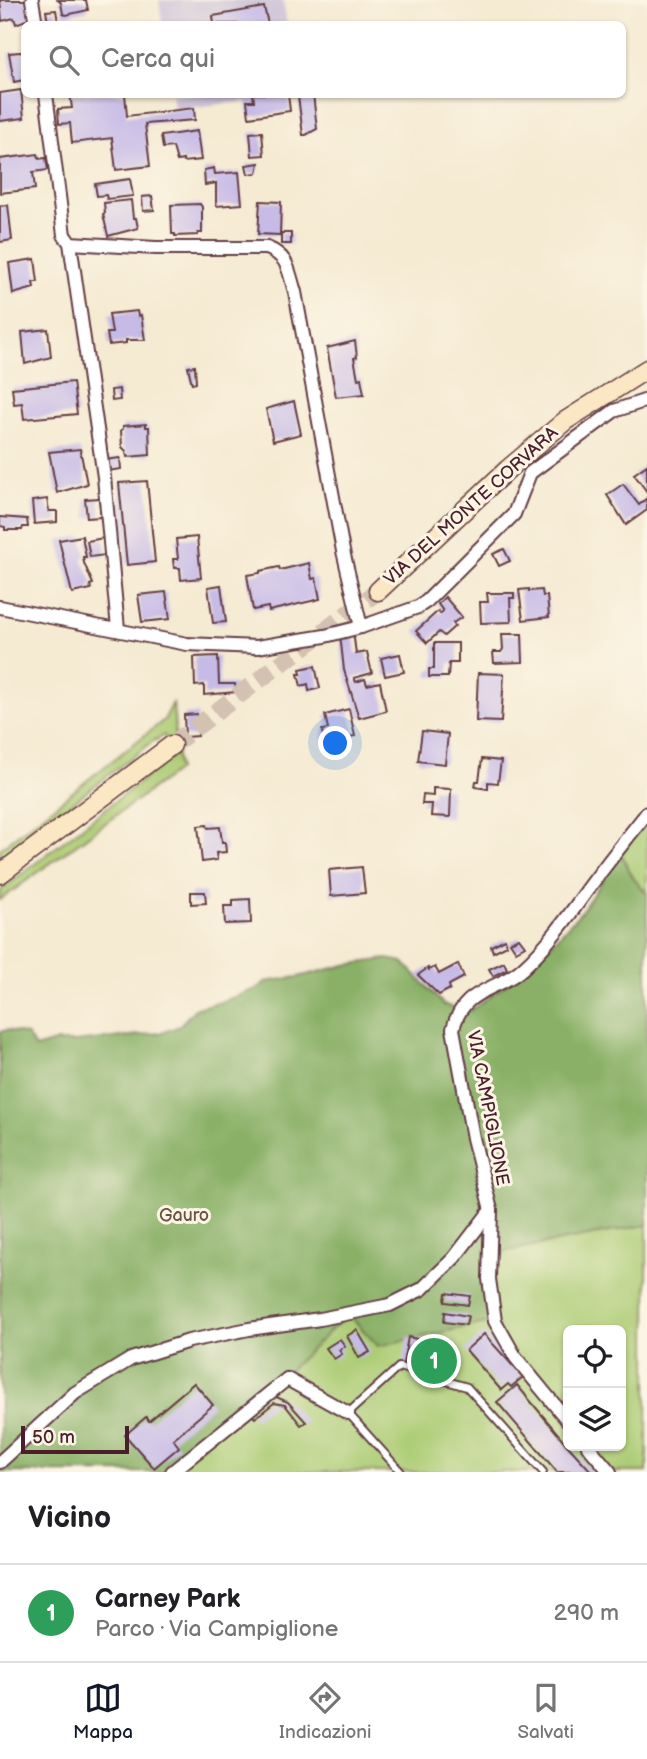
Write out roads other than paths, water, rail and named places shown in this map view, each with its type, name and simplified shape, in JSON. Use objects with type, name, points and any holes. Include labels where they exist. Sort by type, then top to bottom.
[{"type":"main road","name":"VIA DEL MONTE CORVARA","points":[[378,591],[508,469],[565,421],[643,373]]},
{"type":"main road","points":[[0,874],[172,745]]},
{"type":"street","points":[[32,0],[36,21]]},
{"type":"street","points":[[47,98],[64,235],[70,243],[104,477],[118,629]]},
{"type":"street","points":[[70,243],[156,248],[267,248],[279,253],[285,260],[295,292],[338,525],[361,627]]},
{"type":"street","points":[[0,607],[187,644],[257,647],[361,627],[418,607],[427,600],[514,514],[530,473],[614,411],[647,400]]},
{"type":"street","name":"VIA CAMPIGLIONE","points":[[563,1415],[516,1358],[495,1321],[489,1279],[491,1210],[473,1138],[453,1029],[462,1006],[472,997],[521,970],[552,937],[647,813]]},
{"type":"street","points":[[0,1462],[75,1393],[131,1359],[201,1339],[390,1305],[422,1289],[454,1258],[491,1210]]},
{"type":"street","points":[[172,1472],[288,1379],[348,1413]]},
{"type":"street","points":[[593,1451],[610,1472]]},
{"type":"lane","points":[[401,1472],[348,1413],[399,1367],[467,1387],[543,1472]]},
{"type":"tunnel","points":[[172,745],[378,591]]},
{"type":"place","name":"Carney Park","points":[[434,1361]]},
{"type":"park label","name":"Gauro","points":[[184,1215]]}]
